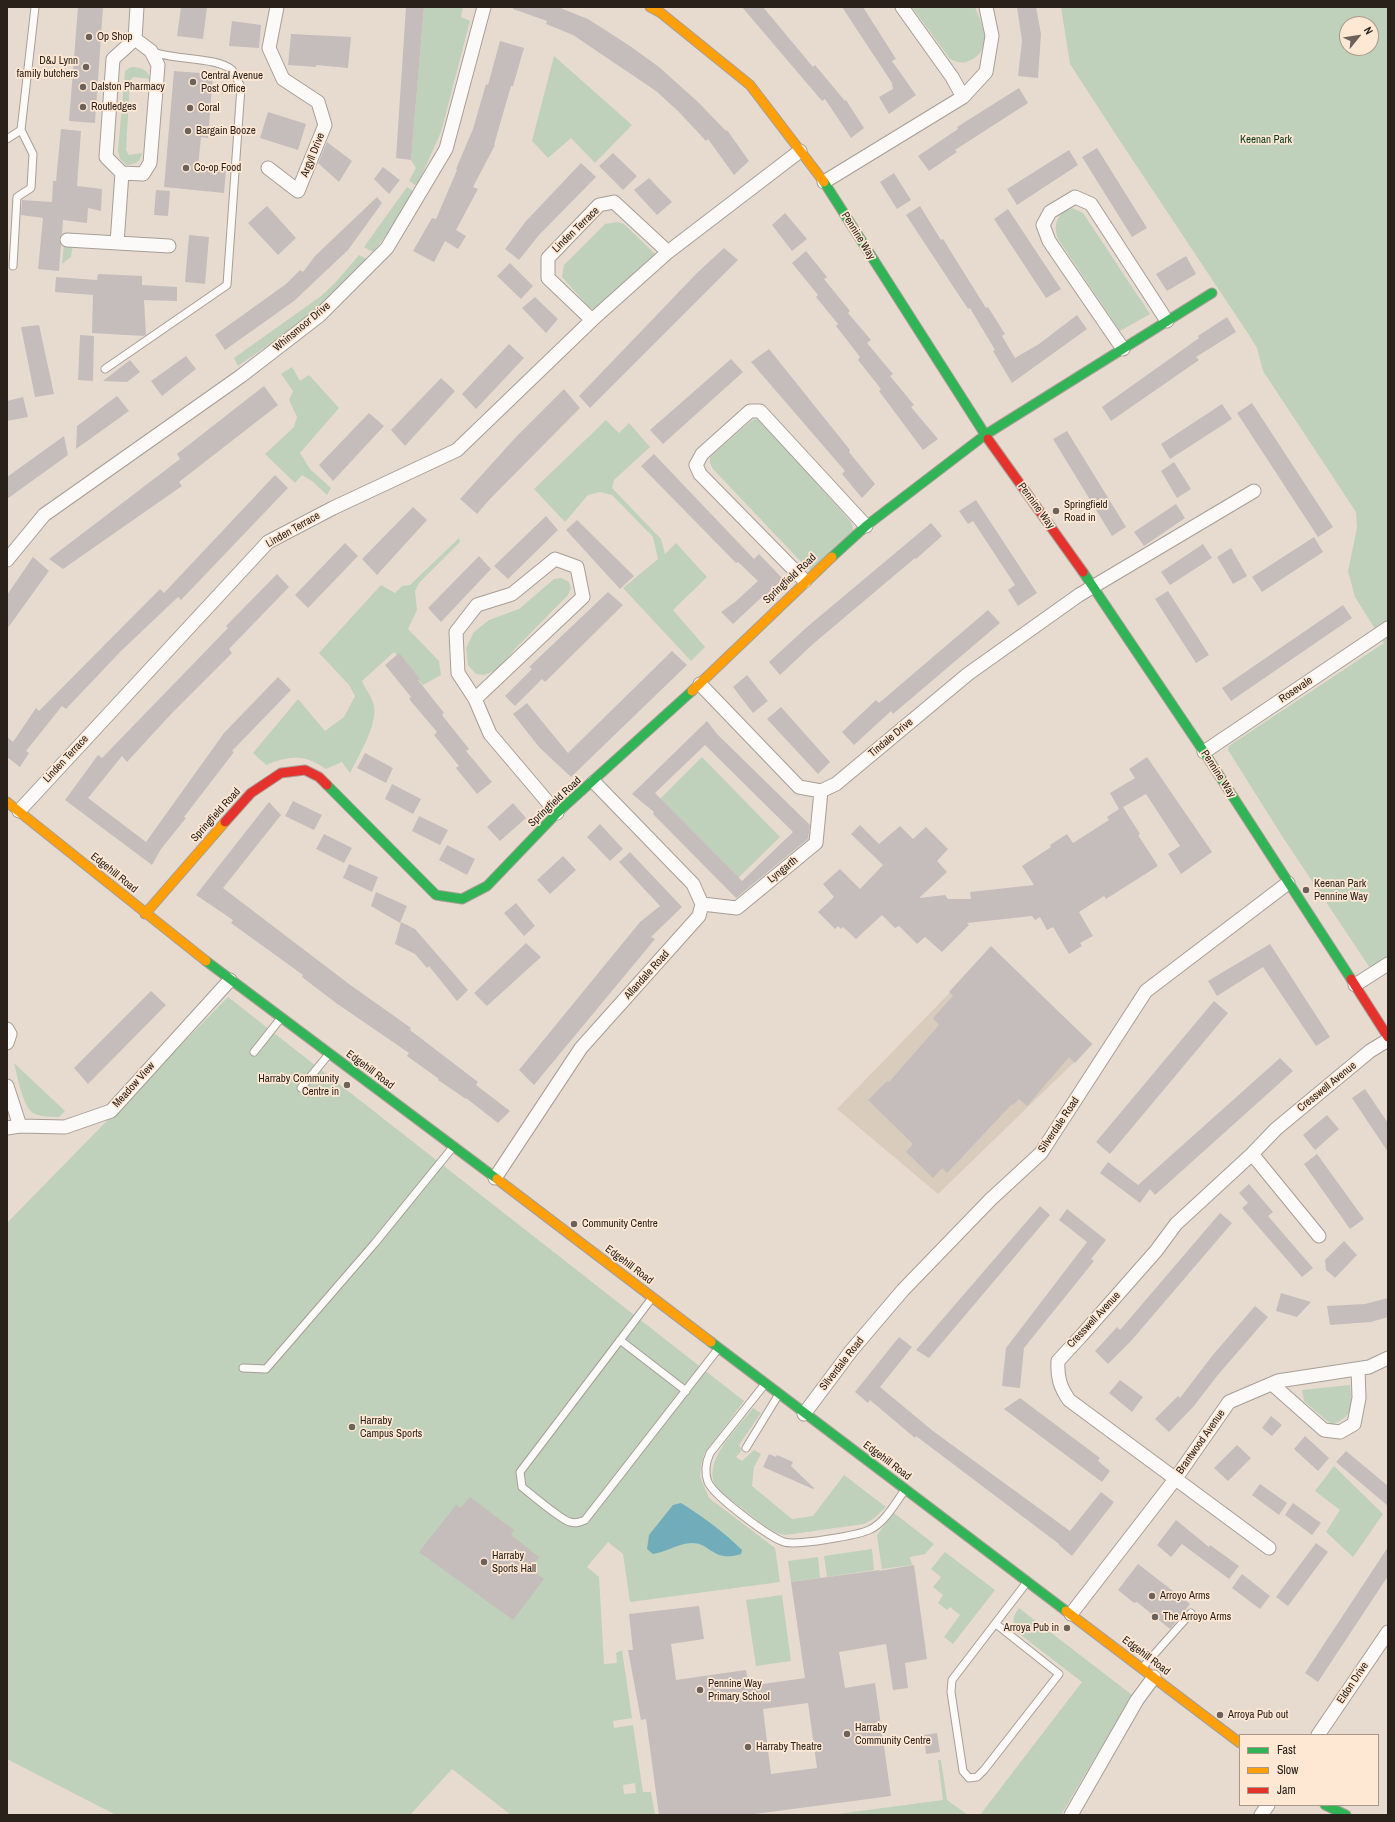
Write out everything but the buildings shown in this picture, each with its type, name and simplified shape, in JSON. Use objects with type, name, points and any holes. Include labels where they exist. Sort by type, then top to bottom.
[{"type":"street","points":[[135,39],[151,51],[158,64],[150,163],[143,174],[122,173],[106,157],[113,58],[135,39],[137,7]]},
{"type":"street","name":"Argyll Drive","points":[[268,168],[298,191],[324,125],[318,102],[283,79],[270,48],[277,7]]},
{"type":"street","name":"Whinsmoor Drive","points":[[7,560],[44,515],[245,373],[320,315],[387,248],[446,149],[484,7]]},
{"type":"street","points":[[902,7],[952,76],[963,97]]},
{"type":"street","points":[[824,182],[963,97],[986,72],[992,36],[986,7]]},
{"type":"street","name":"Pennine Way","points":[[659,9],[750,85],[824,182],[985,435],[1093,586],[1204,752],[1388,1037]]},
{"type":"street","name":"Linden Terrace","points":[[19,811],[268,542],[333,508],[457,450],[592,320],[668,252],[800,151]]},
{"type":"street","points":[[117,243],[122,173]]},
{"type":"street","points":[[1122,349],[1049,241],[1043,225],[1050,212],[1075,197],[1091,204],[1166,321]]},
{"type":"street","name":"Linden Terrace","points":[[592,320],[548,278],[548,258],[599,206],[614,202],[668,252]]},
{"type":"street","points":[[67,240],[169,246]]},
{"type":"street","name":"Springfield Road","points":[[145,914],[251,793],[281,773],[305,770],[319,777],[436,895],[462,899],[487,886],[557,813],[594,782],[700,684],[805,581],[866,526],[985,435],[1212,293]]},
{"type":"street","points":[[805,581],[700,474],[696,465],[702,454],[750,411],[760,411],[866,526]]},
{"type":"street","name":"Tindale Drive","points":[[821,792],[836,784],[968,674],[1093,586],[1254,490]]},
{"type":"street","points":[[474,699],[583,597],[577,567],[555,559],[512,594],[478,605],[456,632],[458,673],[474,699],[490,734],[557,813]]},
{"type":"street","name":"Rosevale","points":[[1204,752],[1388,628]]},
{"type":"street","points":[[700,684],[799,787],[821,792]]},
{"type":"street","points":[[594,782],[693,884],[702,904]]},
{"type":"street","name":"Lyngarth","points":[[702,904],[737,908],[816,843],[821,792]]},
{"type":"street","name":"Edgehill Road","points":[[7,802],[145,914],[230,980],[495,1178],[804,1414],[1239,1742]]},
{"type":"street","name":"Silverdale Road","points":[[804,1414],[850,1351],[902,1290],[991,1199],[1041,1153],[1146,991],[1288,883]]},
{"type":"street","name":"Allandale Road","points":[[495,1178],[581,1048],[699,916],[702,904]]},
{"type":"street","points":[[1355,985],[1388,964]]},
{"type":"street","name":"Meadow View","points":[[7,1128],[20,1126],[65,1127],[111,1111],[230,980]]},
{"type":"street","points":[[7,1028],[10,1034],[7,1043]]},
{"type":"street","name":"Cresswell Avenue","points":[[1269,1548],[1069,1400],[1058,1381],[1058,1361],[1151,1256],[1176,1224],[1252,1154],[1276,1129],[1370,1051],[1388,1040]]},
{"type":"street","points":[[7,1086],[20,1126]]},
{"type":"street","points":[[1252,1154],[1319,1236]]},
{"type":"street","name":"Brantwood Avenue","points":[[1071,1614],[1176,1478],[1229,1402],[1278,1381],[1369,1367],[1388,1358]]},
{"type":"street","points":[[1272,1384],[1324,1430],[1340,1432],[1354,1424],[1359,1398],[1358,1369]]},
{"type":"street","name":"Eldon Drive","points":[[1319,1734],[1388,1632]]},
{"type":"street","points":[[1071,1815],[1137,1700],[1154,1678]]},
{"type":"street","points":[[1260,1815],[1267,1806]]},
{"type":"street","points":[[1328,1806],[1346,1815]]},
{"type":"lane","points":[[13,266],[18,197],[31,188],[33,154],[21,130],[35,7]]},
{"type":"lane","points":[[105,369],[227,285],[241,87],[232,70],[216,62],[164,56],[151,51]]},
{"type":"lane","points":[[7,139],[21,130]]},
{"type":"lane","points":[[254,1052],[282,1018]]},
{"type":"lane","points":[[301,1088],[329,1054]]},
{"type":"lane","points":[[243,1368],[266,1369],[375,1243],[453,1147]]},
{"type":"lane","points":[[652,1298],[520,1472],[522,1487],[569,1522],[578,1523],[585,1520],[718,1348]]},
{"type":"lane","points":[[620,1340],[686,1391]]},
{"type":"lane","points":[[765,1384],[710,1453],[706,1463],[708,1483],[716,1494],[740,1513],[771,1536],[785,1543],[796,1543],[862,1534],[881,1522],[906,1490]]},
{"type":"lane","points":[[746,1448],[779,1394]]},
{"type":"lane","points":[[996,1624],[1058,1674],[984,1770],[977,1777],[969,1778],[963,1771],[951,1692],[952,1680],[1027,1582]]},
{"type":"lane","points":[[1142,1668],[1191,1613]]},
{"type":"shaded area","points":[[991,950],[1093,1044],[938,1194],[837,1109]]},
{"type":"green space","points":[[424,7],[463,7],[461,17],[470,21],[441,132],[417,186],[409,181],[416,168],[411,160]]},
{"type":"green space","points":[[912,7],[975,7],[983,28],[983,48],[979,54],[970,61],[959,62],[950,59]]},
{"type":"green space","name":"Keenan Park","points":[[1061,7],[1388,7],[1388,968],[1374,974],[1282,836],[1228,750],[1229,746],[1384,643],[1355,597],[1348,571],[1357,528],[1356,512],[1263,371],[1257,348],[1249,335],[1070,64]]},
{"type":"green space","points":[[554,56],[632,125],[595,163],[571,138],[548,158],[532,141]]},
{"type":"green space","points":[[131,67],[143,69],[150,79],[133,77],[130,81],[126,150],[129,155],[142,153],[137,162],[127,165],[120,159],[118,151],[125,71]]},
{"type":"green space","points":[[407,187],[414,192],[391,229],[373,252],[364,247]]},
{"type":"green space","points":[[1072,208],[1083,213],[1150,314],[1120,331],[1058,239],[1056,224],[1058,218],[1063,211]]},
{"type":"green space","points":[[617,222],[624,224],[657,256],[596,311],[588,306],[562,277],[564,265],[605,224]]},
{"type":"green space","points":[[65,232],[73,242],[71,257],[62,264]]},
{"type":"green space","points":[[359,255],[367,259],[337,290],[306,317],[238,366],[234,358],[321,296],[335,283]]},
{"type":"green space","points":[[292,367],[300,381],[309,375],[339,408],[300,453],[310,469],[331,488],[327,495],[312,481],[302,475],[295,483],[265,454],[294,427],[297,417],[289,400],[293,391],[281,374]]},
{"type":"green space","points":[[756,419],[762,421],[851,522],[854,531],[812,571],[806,567],[713,469],[710,463],[710,457],[751,421]]},
{"type":"green space","points":[[606,420],[619,433],[629,423],[650,447],[614,480],[612,488],[661,539],[665,554],[676,543],[707,577],[673,610],[705,647],[691,661],[623,588],[658,559],[653,537],[612,495],[600,492],[588,495],[565,522],[534,489]]},
{"type":"green space","points":[[459,538],[460,542],[419,583],[415,591],[417,610],[408,629],[439,661],[441,675],[423,685],[394,652],[362,681],[374,706],[373,722],[350,773],[342,762],[326,769],[310,760],[303,758],[290,758],[266,765],[253,753],[298,699],[325,731],[344,717],[355,696],[349,685],[319,653],[381,585],[395,593],[402,586],[410,585]]},
{"type":"green space","points":[[561,578],[569,582],[571,588],[568,595],[515,649],[497,670],[484,675],[476,674],[468,665],[466,648],[474,632],[489,620],[519,609],[554,579]]},
{"type":"green space","points":[[702,757],[780,837],[735,881],[657,802]]},
{"type":"green space","name":"Harraby Campus Sports","points":[[228,997],[744,1401],[704,1454],[700,1477],[709,1498],[775,1548],[780,1582],[630,1602],[623,1554],[608,1542],[587,1567],[599,1577],[604,1664],[617,1663],[616,1653],[622,1650],[632,1718],[613,1721],[614,1728],[633,1725],[643,1792],[651,1792],[655,1815],[511,1815],[452,1769],[410,1815],[116,1815],[7,1759],[7,1223]],"holes":[[[635,1783],[636,1793],[624,1794],[623,1785]]]},
{"type":"green space","points":[[14,1063],[65,1111],[59,1117],[39,1115],[29,1110],[23,1098]]},
{"type":"green space","points":[[1350,1385],[1350,1410],[1344,1418],[1332,1425],[1304,1401],[1302,1390]]},
{"type":"green space","points":[[753,1408],[761,1413],[739,1445],[742,1450],[736,1457],[742,1461],[754,1450],[761,1454],[754,1467],[752,1486],[792,1519],[813,1516],[844,1475],[886,1507],[873,1519],[864,1524],[785,1535],[774,1532],[723,1495],[713,1479],[713,1468],[717,1457],[730,1435]]},
{"type":"green space","points":[[1334,1466],[1383,1514],[1353,1557],[1326,1532],[1340,1510],[1315,1491]]},
{"type":"green space","points":[[894,1513],[934,1544],[925,1554],[910,1557],[912,1565],[882,1569],[877,1535]]},
{"type":"green space","points":[[872,1549],[874,1570],[827,1577],[824,1556]]},
{"type":"green space","points":[[945,1552],[995,1590],[953,1644],[944,1637],[960,1615],[950,1607],[947,1610],[938,1603],[943,1595],[933,1587],[941,1577],[931,1569]]},
{"type":"green space","points":[[818,1557],[820,1578],[791,1582],[788,1561]]},
{"type":"green space","points":[[782,1595],[791,1661],[756,1666],[746,1600]]},
{"type":"green space","points":[[1019,1608],[1132,1695],[1061,1815],[980,1815],[1082,1682],[1017,1632],[1014,1625],[1014,1620],[1015,1614]]},
{"type":"green space","points":[[938,1760],[941,1760],[947,1800],[968,1815],[830,1815],[943,1800]]},
{"type":"water","points":[[681,1503],[728,1537],[742,1550],[741,1554],[724,1556],[713,1552],[704,1546],[692,1543],[682,1544],[653,1554],[647,1549],[649,1535],[673,1505]]},
{"type":"traffic: fast","points":[[824,182],[988,439]]},
{"type":"traffic: fast","points":[[832,557],[866,526],[985,435],[1212,293]]},
{"type":"traffic: fast","points":[[1083,572],[1204,752],[1351,979]]},
{"type":"traffic: fast","points":[[327,785],[436,895],[462,899],[487,886],[557,813],[692,691]]},
{"type":"traffic: fast","points":[[206,961],[497,1179]]},
{"type":"traffic: fast","points":[[711,1342],[1066,1611]]},
{"type":"traffic: fast","points":[[1327,1806],[1346,1815]]},
{"type":"traffic: slow","points":[[650,7],[661,13],[750,85],[824,182]]},
{"type":"traffic: slow","points":[[692,691],[832,557]]},
{"type":"traffic: slow","points":[[7,802],[206,961]]},
{"type":"traffic: slow","points":[[145,914],[225,822]]},
{"type":"traffic: slow","points":[[497,1179],[711,1342]]},
{"type":"traffic: slow","points":[[1066,1611],[1239,1742]]},
{"type":"traffic: jam","points":[[988,439],[1083,572]]},
{"type":"traffic: jam","points":[[225,822],[251,793],[281,773],[305,770],[319,777],[327,785]]},
{"type":"traffic: jam","points":[[1351,979],[1388,1037]]},
{"type":"place","name":"Op Shop","points":[[89,37]]},
{"type":"place","name":"D&J Lynn family butchers","points":[[86,67]]},
{"type":"place","name":"Central Avenue Post Office","points":[[193,82]]},
{"type":"place","name":"Dalston Pharmacy","points":[[83,87]]},
{"type":"place","name":"Routledges","points":[[83,107]]},
{"type":"place","name":"Coral","points":[[190,108]]},
{"type":"place","name":"Bargain Booze","points":[[188,131]]},
{"type":"place","name":"Co-op Food","points":[[186,168]]},
{"type":"place","name":"Springfield Road in","points":[[1056,511]]},
{"type":"place","name":"Keenan Park Pennine Way","points":[[1306,890]]},
{"type":"place","name":"Harraby Community Centre in","points":[[347,1085]]},
{"type":"place","name":"Community Centre","points":[[574,1224]]},
{"type":"place","name":"Harraby Campus Sports","points":[[352,1427]]},
{"type":"place","name":"Harraby Sports Hall","points":[[484,1562]]},
{"type":"place","name":"Arroyo Arms","points":[[1152,1596]]},
{"type":"place","name":"The Arroyo Arms","points":[[1155,1617]]},
{"type":"place","name":"Arroya Pub in","points":[[1067,1628]]},
{"type":"place","name":"Pennine Way Primary School","points":[[700,1690]]},
{"type":"place","name":"Arroya Pub out","points":[[1220,1715]]},
{"type":"place","name":"Harraby Community Centre","points":[[847,1734]]},
{"type":"place","name":"Harraby Theatre","points":[[748,1747]]}]
